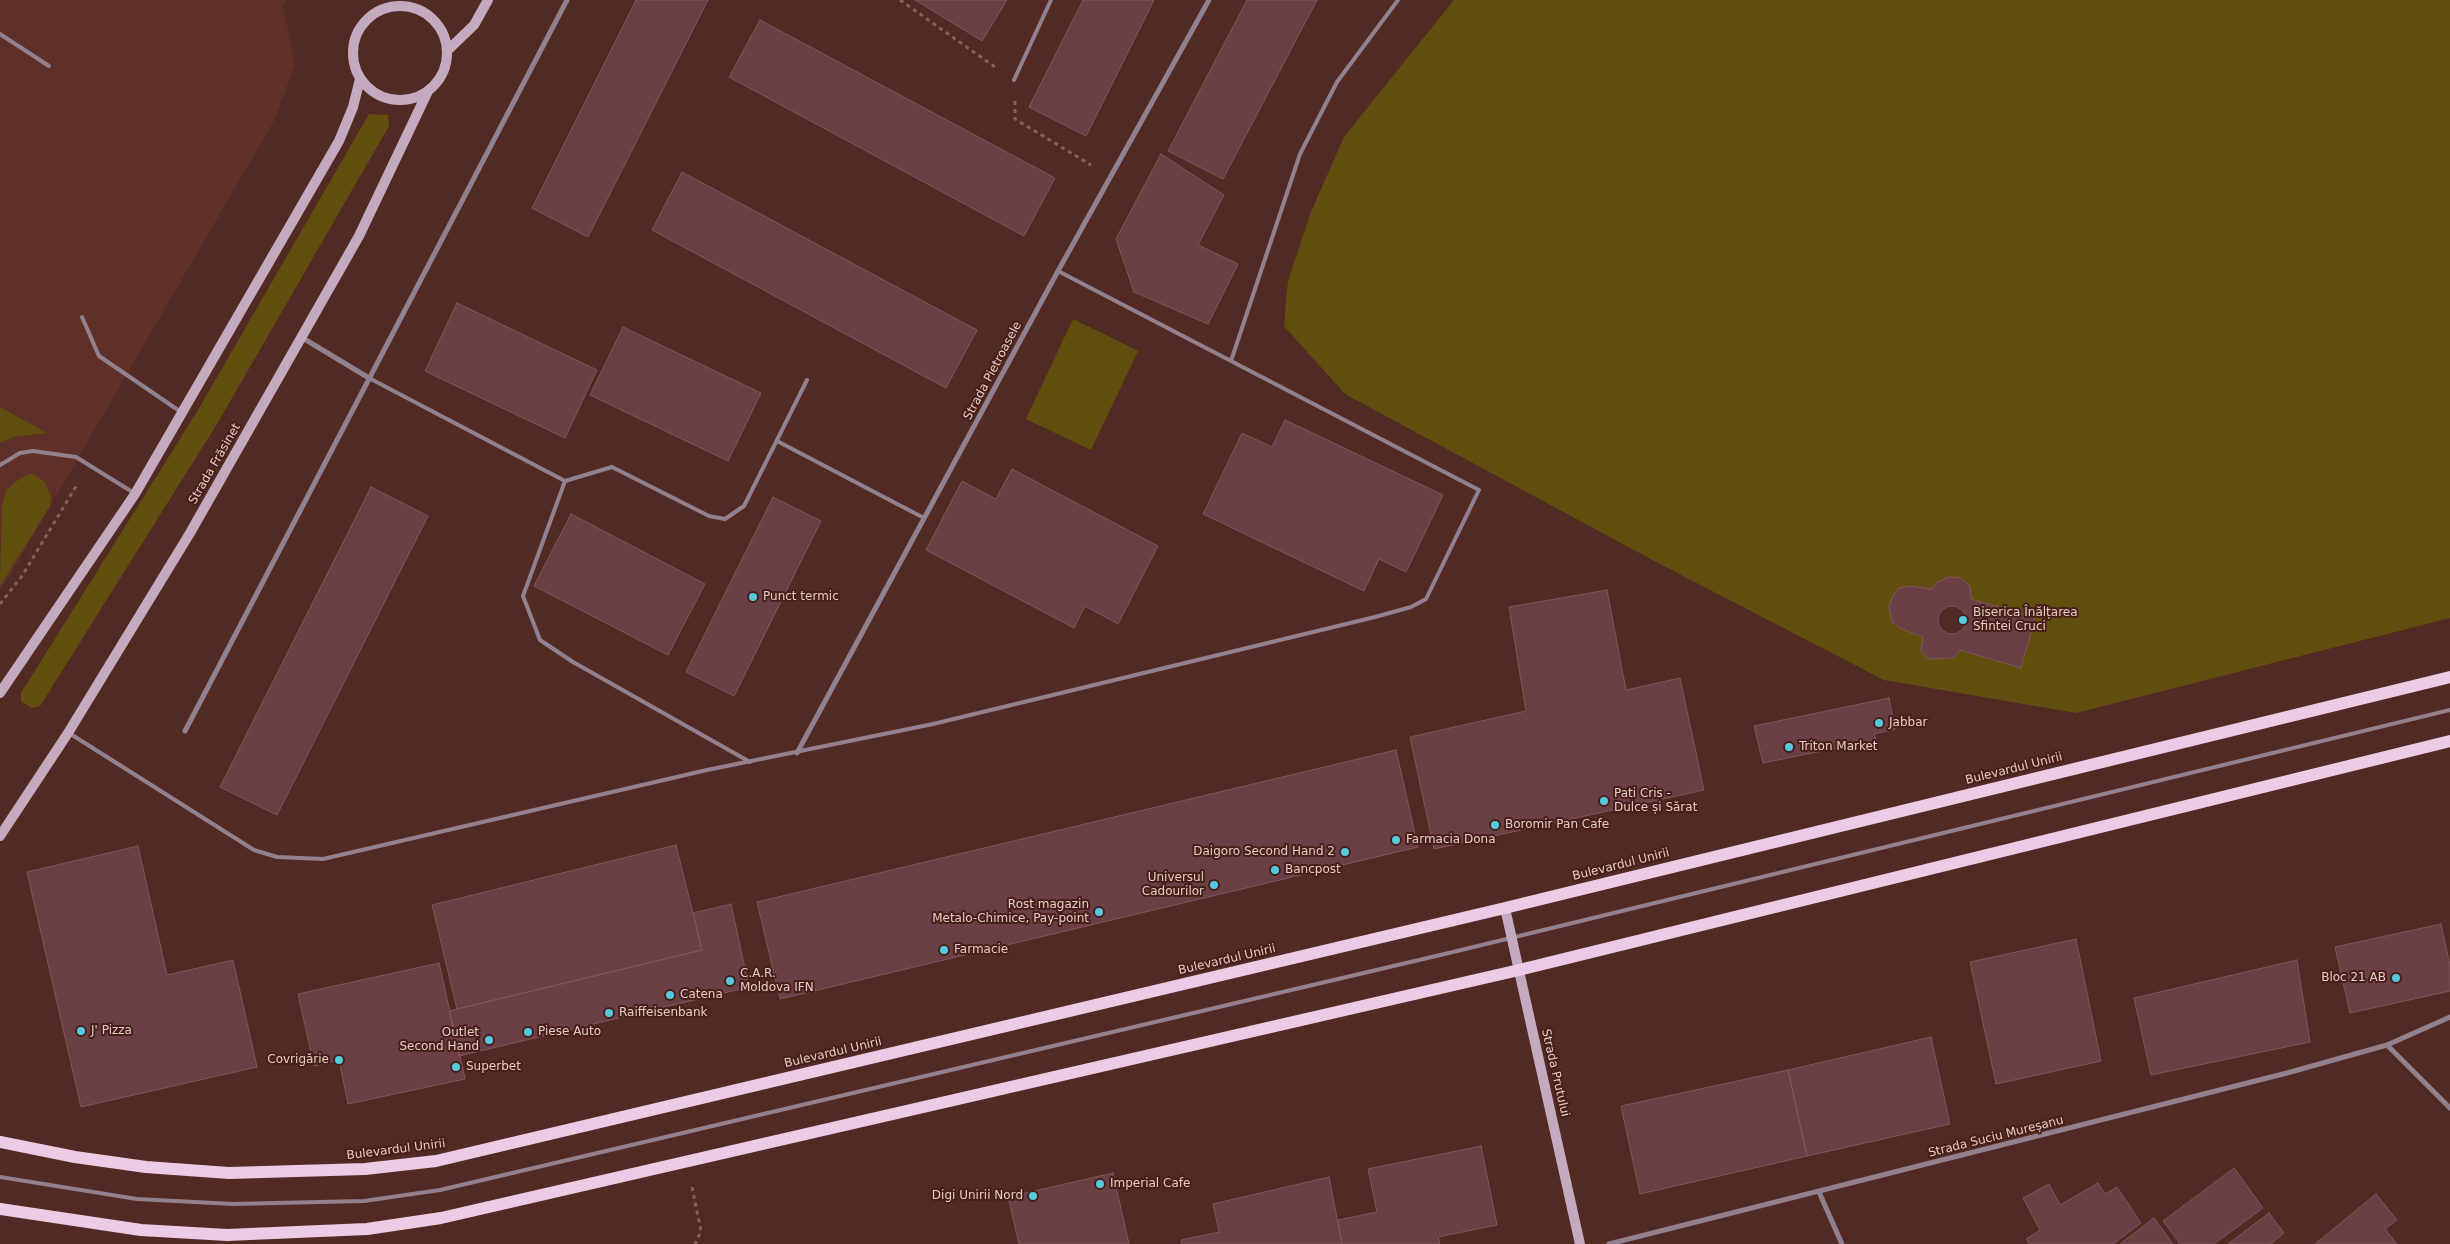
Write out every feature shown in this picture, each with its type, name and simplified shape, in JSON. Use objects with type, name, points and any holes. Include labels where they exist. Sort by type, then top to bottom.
[{"type":"main road","points":[[447,51],[474,25],[488,0]]},
{"type":"main road","points":[[399,3],[424,13],[436,23],[444,36],[447,51],[445,66],[439,80],[428,91],[414,98],[399,101],[377,94],[360,79],[354,64],[352,48],[357,33],[366,20],[379,10],[399,3]]},
{"type":"main road","points":[[0,693],[135,494],[339,141],[353,107],[360,79]]},
{"type":"main road","name":"Strada Frăsinet","points":[[0,836],[68,733],[190,533],[358,236],[428,91]]},
{"type":"main road","name":"Bulevardul Unirii","points":[[0,1142],[75,1157],[146,1167],[229,1173],[365,1169],[436,1161],[1505,908],[2450,678]]},
{"type":"main road","points":[[0,1209],[141,1230],[227,1235],[367,1229],[441,1218],[1519,970],[2450,741]]},
{"type":"main road","name":"Strada Prutului","points":[[1505,908],[1580,1244]]},
{"type":"street","points":[[185,732],[567,0]]},
{"type":"street","name":"Strada Pietroasele","points":[[797,753],[1058,271],[1209,0]]},
{"type":"street","points":[[301,337],[369,378]]},
{"type":"street","name":"Strada Suciu Mureșanu","points":[[1609,1244],[2287,1074],[2387,1045],[2450,1017]]},
{"type":"street","points":[[2387,1045],[2450,1108]]},
{"type":"street","points":[[1819,1192],[1842,1244]]},
{"type":"lane","points":[[1014,80],[1051,0]]},
{"type":"lane","points":[[1231,361],[1300,154],[1337,82],[1398,0]]},
{"type":"lane","points":[[0,34],[49,66]]},
{"type":"lane","points":[[68,733],[254,850],[277,857],[323,858],[750,762],[933,724],[1366,619],[1411,607],[1426,599],[1478,490],[1058,271]]},
{"type":"lane","points":[[82,317],[100,356],[181,412]]},
{"type":"lane","points":[[369,378],[564,481],[612,467],[709,516],[725,518],[744,506],[807,380]]},
{"type":"lane","points":[[777,441],[924,518]]},
{"type":"lane","points":[[0,465],[20,453],[33,451],[76,457],[135,494]]},
{"type":"lane","points":[[564,481],[523,596],[540,640],[574,662],[750,762]]},
{"type":"lane","points":[[0,1177],[136,1199],[233,1204],[364,1201],[440,1190],[1512,938],[2450,710]]},
{"type":"path","points":[[900,0],[1014,80],[1015,119],[1111,176]]},
{"type":"path","points":[[0,604],[22,576],[90,465]]},
{"type":"path","points":[[687,1162],[701,1230],[695,1244]]},
{"type":"shaded area","points":[[0,0],[286,0],[283,6],[295,64],[275,119],[9,577],[0,589]]},
{"type":"shaded area","points":[[1454,0],[2450,0],[2450,618],[2076,713],[1884,680],[1658,563],[1345,394],[1284,326],[1288,281],[1311,212],[1344,137]],"holes":[[[1949,577],[1961,578],[1971,599],[2035,618],[2021,668],[1960,650],[1953,658],[1929,659],[1921,651],[1923,637],[1902,629],[1892,622],[1889,607],[1893,595],[1899,588],[1910,586],[1932,589],[1936,583]]]},
{"type":"shaded area","points":[[369,114],[388,115],[389,126],[217,424],[40,706],[32,708],[21,701],[21,693],[198,410]]},
{"type":"shaded area","points":[[1073,319],[1138,351],[1091,450],[1026,419]]},
{"type":"shaded area","points":[[0,407],[47,433],[12,437],[0,443]]},
{"type":"shaded area","points":[[29,474],[35,475],[45,482],[51,496],[50,506],[0,586],[2,504],[7,490],[19,479]]},
{"type":"building","points":[[636,0],[708,0],[588,237],[532,208]]},
{"type":"building","points":[[915,0],[1007,0],[982,41]]},
{"type":"building","points":[[1083,0],[1154,0],[1086,136],[1029,107]]},
{"type":"building","points":[[1247,0],[1317,0],[1223,179],[1168,151]]},
{"type":"building","points":[[760,20],[1055,178],[1024,236],[729,77]]},
{"type":"building","points":[[1161,154],[1224,195],[1198,245],[1238,264],[1208,324],[1134,292],[1116,239]]},
{"type":"building","points":[[682,172],[977,330],[946,388],[652,230]]},
{"type":"building","points":[[457,303],[597,370],[565,438],[425,371]]},
{"type":"building","points":[[623,327],[761,393],[728,461],[590,395]]},
{"type":"building","points":[[1285,420],[1443,495],[1406,572],[1379,559],[1364,591],[1203,514],[1242,433],[1272,447]]},
{"type":"building","points":[[1012,469],[1158,546],[1118,624],[1085,606],[1074,628],[926,550],[962,481],[996,499]]},
{"type":"building","points":[[371,487],[428,516],[277,815],[220,787]]},
{"type":"building","name":"Punct termic","points":[[773,497],[821,521],[734,696],[686,672]]},
{"type":"building","points":[[571,514],[705,584],[668,655],[534,586]]},
{"type":"building","name":"Biserica Înălțarea Sfintei Cruci","points":[[1949,577],[1961,578],[1970,586],[1971,599],[2035,618],[2021,668],[1960,650],[1953,658],[1929,659],[1921,651],[1923,637],[1902,629],[1892,622],[1889,607],[1893,595],[1899,588],[1910,586],[1932,589],[1936,583]]},
{"type":"building","points":[[1607,590],[1626,690],[1680,678],[1704,790],[1434,849],[1410,737],[1526,711],[1509,607]]},
{"type":"building","points":[[1952,606],[1962,610],[1966,620],[1962,630],[1952,634],[1942,630],[1938,620],[1942,610]]},
{"type":"building","points":[[1889,698],[1895,729],[1874,734],[1876,740],[1763,763],[1754,726]]},
{"type":"building","points":[[1396,750],[1418,847],[780,999],[757,902]]},
{"type":"building","points":[[676,845],[702,950],[457,1009],[432,905]]},
{"type":"building","points":[[138,846],[167,975],[233,960],[257,1067],[81,1107],[27,872]]},
{"type":"building","points":[[731,904],[749,987],[459,1056],[449,1011],[702,950],[693,913]]},
{"type":"building","name":"Bloc 21 AB","points":[[2441,924],[2450,965],[2450,991],[2350,1013],[2335,947]]},
{"type":"building","points":[[2076,939],[2101,1061],[1996,1084],[1970,962]]},
{"type":"building","points":[[2297,960],[2310,1042],[2151,1075],[2134,998]]},
{"type":"building","points":[[439,963],[465,1079],[348,1104],[339,1060],[314,1066],[298,994]]},
{"type":"building","points":[[1931,1037],[1950,1124],[1807,1156],[1788,1070]]},
{"type":"building","points":[[1788,1070],[1807,1156],[1640,1194],[1621,1106]]},
{"type":"building","points":[[1481,1146],[1497,1225],[1438,1237],[1440,1244],[1342,1244],[1338,1220],[1377,1212],[1368,1169]]},
{"type":"building","points":[[2234,1168],[2263,1208],[2214,1244],[2180,1244],[2163,1221]]},
{"type":"building","points":[[1113,1173],[1129,1244],[1019,1244],[1008,1197]]},
{"type":"building","points":[[1329,1177],[1342,1244],[1182,1244],[1181,1240],[1219,1232],[1213,1204]]},
{"type":"building","points":[[2098,1183],[2105,1194],[2117,1187],[2141,1223],[2113,1244],[2030,1244],[2026,1239],[2040,1230],[2023,1198],[2049,1184],[2060,1205]]},
{"type":"building","points":[[2376,1194],[2397,1220],[2385,1229],[2397,1244],[2315,1244]]},
{"type":"building","points":[[2269,1213],[2284,1233],[2271,1244],[2228,1244]]},
{"type":"building","points":[[2154,1218],[2173,1244],[2120,1244]]},
{"type":"place","name":"Punct termic","points":[[753,597]]},
{"type":"place","name":"Biserica Înălțarea Sfintei Cruci","points":[[1963,620]]},
{"type":"place","name":"Jabbar","points":[[1879,723]]},
{"type":"place","name":"Triton Market","points":[[1789,747]]},
{"type":"place","name":"Pati Cris - Dulce și Sărat","points":[[1604,801]]},
{"type":"place","name":"Boromir Pan Cafe","points":[[1495,825]]},
{"type":"place","name":"Farmacia Dona","points":[[1396,840]]},
{"type":"place","name":"Daigoro Second Hand 2","points":[[1345,852]]},
{"type":"place","name":"Bancpost","points":[[1275,870]]},
{"type":"place","name":"Universul Cadourilor","points":[[1214,885]]},
{"type":"place","name":"Rost magazin Metalo-Chimice, Pay-point","points":[[1099,912]]},
{"type":"place","name":"Farmacie","points":[[944,950]]},
{"type":"place","name":"Bloc 21 AB","points":[[2396,978]]},
{"type":"place","name":"C.A.R. Moldova IFN","points":[[730,981]]},
{"type":"place","name":"Catena","points":[[670,995]]},
{"type":"place","name":"Raiffeisenbank","points":[[609,1013]]},
{"type":"place","name":"J' Pizza","points":[[81,1031]]},
{"type":"place","name":"Piese Auto","points":[[528,1032]]},
{"type":"place","name":"Outlet Second Hand","points":[[489,1040]]},
{"type":"place","name":"Covrigărie","points":[[339,1060]]},
{"type":"place","name":"Superbet","points":[[456,1067]]},
{"type":"place","name":"Imperial Cafe","points":[[1100,1184]]},
{"type":"place","name":"Digi Unirii Nord","points":[[1033,1196]]}]
